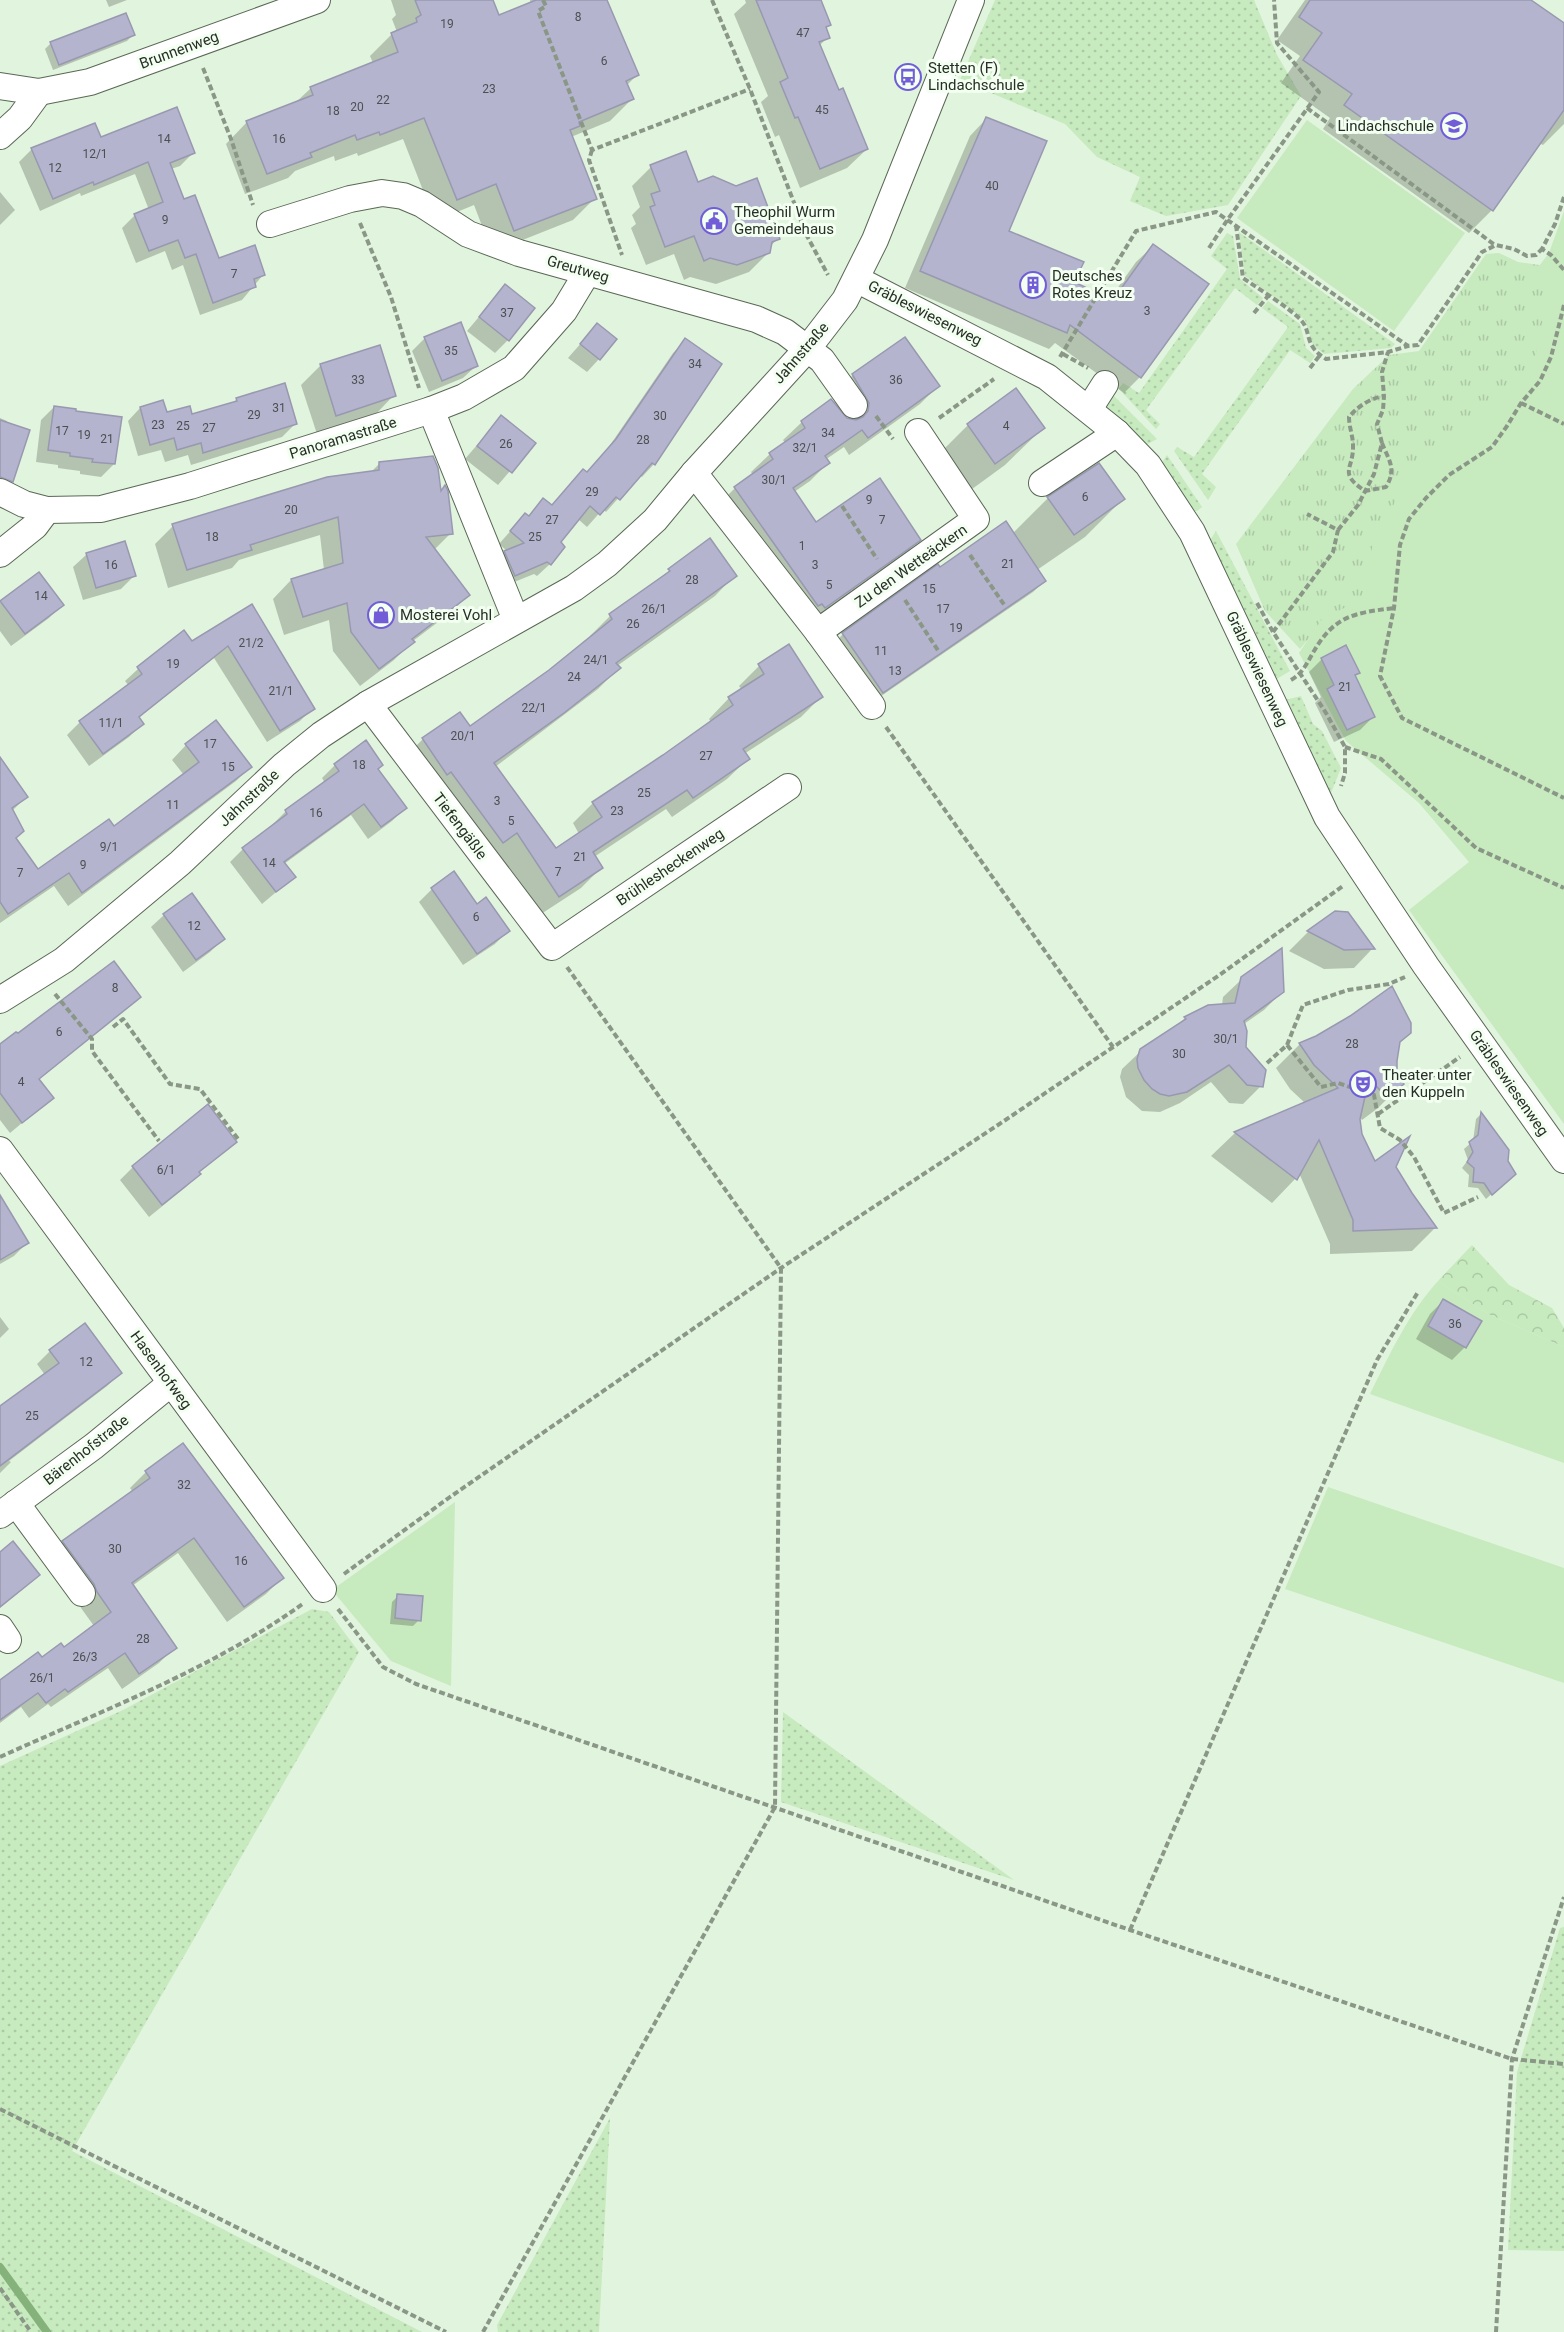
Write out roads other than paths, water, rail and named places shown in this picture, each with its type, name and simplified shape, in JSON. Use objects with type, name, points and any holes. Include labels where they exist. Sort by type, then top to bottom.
[{"type":"street","name":"Brunnenweg","points":[[0,86],[39,92],[90,82],[317,0]]},
{"type":"street","name":"Jahnstraße","points":[[0,1000],[64,960],[180,863],[284,765],[321,735],[368,704],[574,588],[607,564],[655,520],[694,473],[808,348],[851,290],[875,240],[919,133],[970,0]]},
{"type":"street","points":[[0,136],[20,118],[39,92]]},
{"type":"street","name":"Greutweg","points":[[270,224],[350,199],[382,193],[403,196],[422,204],[468,234],[519,253],[756,319],[785,332],[822,360],[863,407]]},
{"type":"street","name":"Panoramastraße","points":[[0,492],[24,504],[47,510],[101,509],[190,486],[431,410],[464,397],[514,368],[564,311],[587,273]]},
{"type":"street","name":"Gräbleswiesenweg","points":[[851,290],[1021,362],[1047,376],[1117,433],[1148,465],[1192,532],[1327,817],[1426,966],[1564,1160]]},
{"type":"street","points":[[1089,409],[1106,384]]},
{"type":"street","points":[[431,410],[516,620]]},
{"type":"street","name":"Zu den Wetteäckern","points":[[818,632],[976,519],[918,432]]},
{"type":"street","points":[[1042,483],[1117,433]]},
{"type":"street","points":[[694,473],[818,632],[872,706]]},
{"type":"street","points":[[0,554],[35,526],[47,510]]},
{"type":"street","name":"Tiefengäßle","points":[[368,704],[552,947]]},
{"type":"street","name":"Brühlesheckenweg","points":[[552,947],[788,787]]},
{"type":"street","name":"Hasenhofweg","points":[[0,1150],[323,1589]]},
{"type":"street","name":"Bärenhofstraße","points":[[8,1509],[94,1446],[171,1383]]},
{"type":"street","points":[[8,1509],[82,1593]]},
{"type":"waterway","points":[[0,2267],[47,2332]]},
{"type":"place","name":"Stetten (F) Lindachschule","points":[[908,77]]},
{"type":"place","name":"Lindachschule","points":[[1454,126]]},
{"type":"place","name":"Theophil Wurm Gemeindehaus","points":[[714,221]]},
{"type":"place","name":"Deutsches Rotes Kreuz","points":[[1033,285]]},
{"type":"place","name":"Mosterei Vohl","points":[[381,615]]},
{"type":"place","name":"Theater unter den Kuppeln","points":[[1363,1084]]}]
